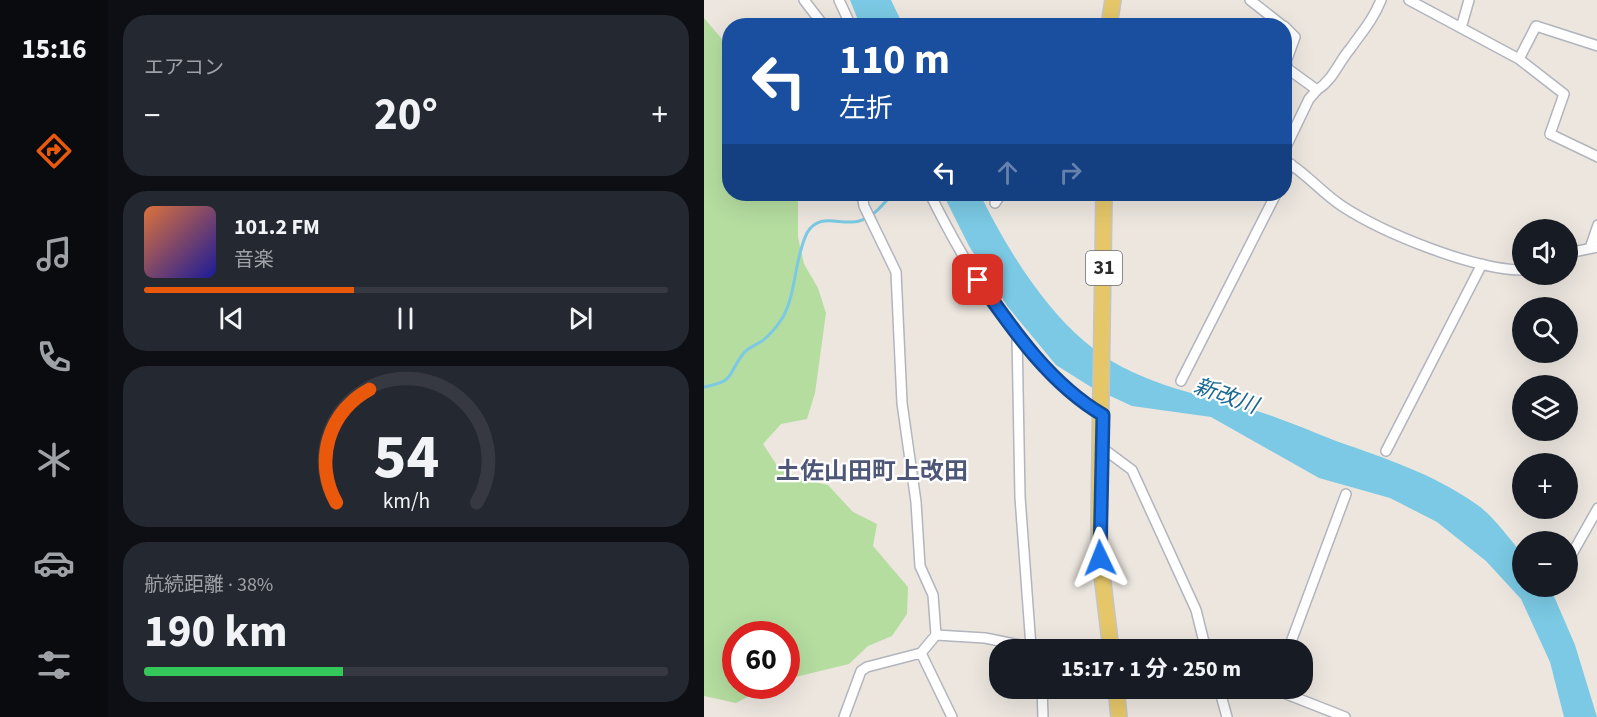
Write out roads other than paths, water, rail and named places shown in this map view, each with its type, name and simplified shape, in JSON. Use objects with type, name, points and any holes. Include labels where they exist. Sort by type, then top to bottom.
[{"type":"main road","points":[[1111,18],[1114,0]]},
{"type":"main road","name":"31","points":[[1104,201],[1100,558],[1110,639]]},
{"type":"main road","points":[[1117,699],[1119,717]]},
{"type":"street","points":[[804,0],[818,18]]},
{"type":"street","points":[[839,0],[847,18]]},
{"type":"street","points":[[1250,0],[1274,18]]},
{"type":"street","points":[[1292,134],[1309,99],[1326,84],[1369,25],[1381,0]]},
{"type":"street","points":[[1409,0],[1519,59],[1564,94],[1550,134],[1598,157]]},
{"type":"street","points":[[1461,28],[1469,0]]},
{"type":"street","points":[[1519,59],[1536,26],[1598,46]]},
{"type":"street","points":[[1292,72],[1317,90]]},
{"type":"street","points":[[1292,165],[1325,194],[1374,224],[1419,243],[1482,264],[1512,268]]},
{"type":"street","points":[[844,717],[861,671],[868,667],[920,654],[936,635],[933,595],[920,566],[916,502],[901,392],[896,272],[863,201]]},
{"type":"street","points":[[934,201],[978,280],[1017,335],[1081,403],[1102,411]]},
{"type":"street","points":[[1181,381],[1272,201]]},
{"type":"street","points":[[1578,251],[1594,248],[1598,225]]},
{"type":"street","points":[[1386,451],[1482,264]]},
{"type":"street","points":[[1017,335],[1020,496],[1036,639]]},
{"type":"street","points":[[1101,447],[1132,470],[1196,610],[1203,639]]},
{"type":"street","points":[[1292,639],[1346,494]]},
{"type":"street","points":[[1578,543],[1598,508]]},
{"type":"street","points":[[936,635],[990,639]]},
{"type":"street","points":[[920,654],[952,717]]},
{"type":"street","points":[[1042,699],[1043,717]]},
{"type":"street","points":[[1222,699],[1227,717]]},
{"type":"street","points":[[1299,699],[1345,717]]},
{"type":"water","points":[[850,0],[891,0],[900,18],[857,18]]},
{"type":"water","points":[[946,201],[984,201],[1012,253],[1053,309],[1084,341],[1122,367],[1163,384],[1294,424],[1390,460],[1460,493],[1483,509],[1512,541],[1512,589],[1486,561],[1437,522],[1390,498],[1319,478],[1211,417],[1132,406],[1091,387],[1056,365],[1008,307],[969,246]]},
{"type":"water","points":[[1519,597],[1554,597],[1575,645],[1597,717],[1564,717],[1550,662]]},
{"type":"waterway","points":[[704,387],[722,382],[730,376],[745,352],[765,339],[781,320],[791,297],[803,243],[811,227],[822,221],[852,222],[864,219],[886,201]]},
{"type":"district","name":"土佐山田町上改田","points":[[872,471]]},
{"type":"water label","name":"新改川","points":[[1226,396]]}]
